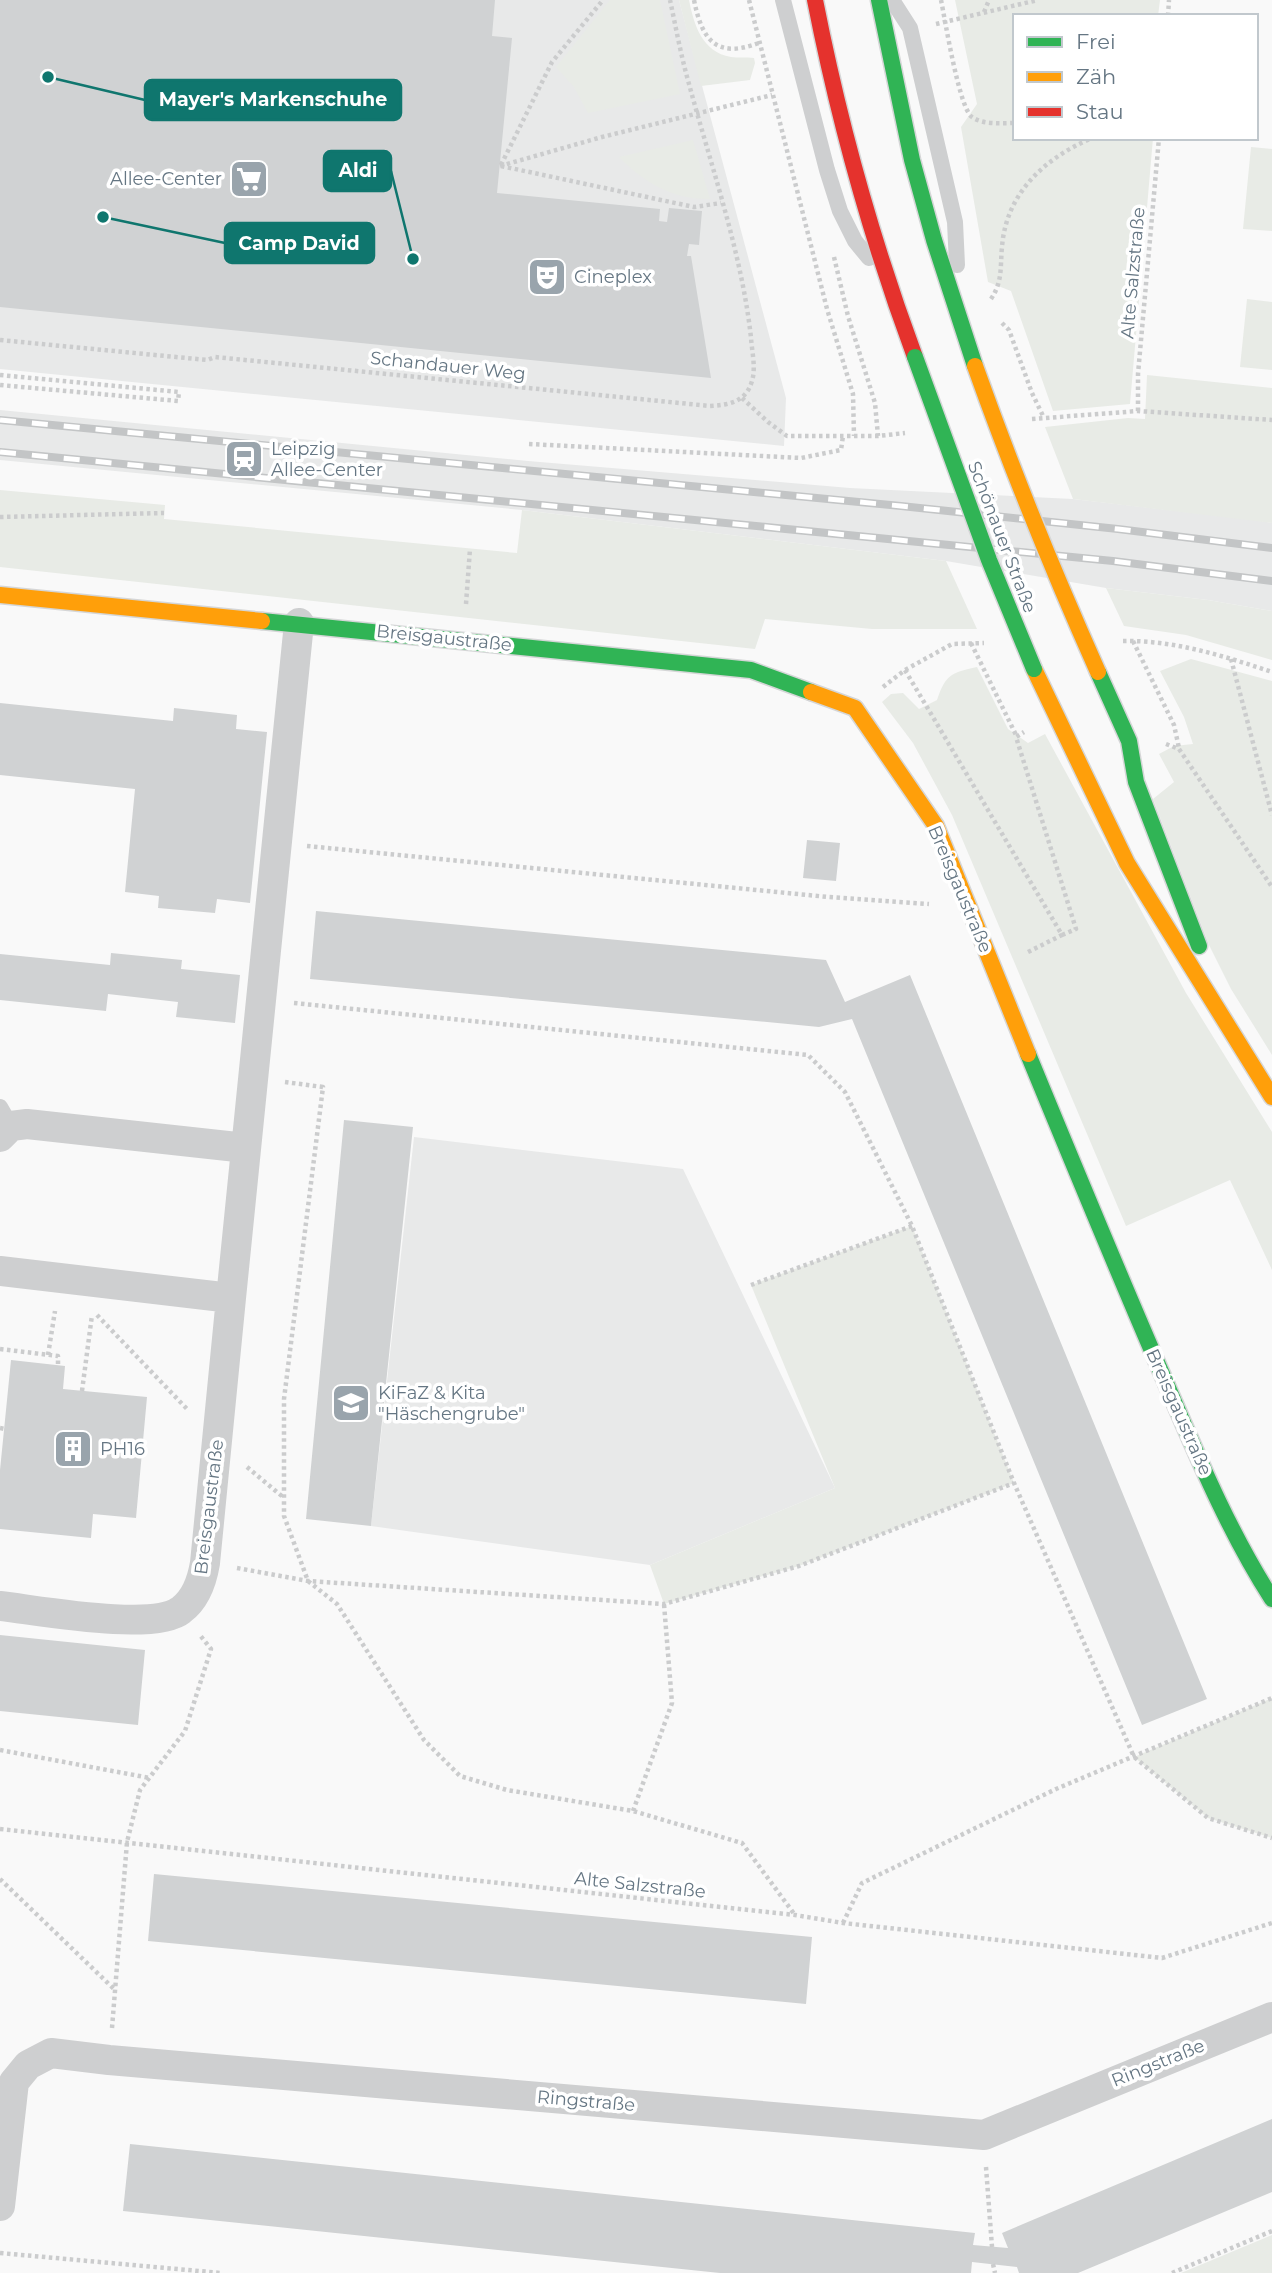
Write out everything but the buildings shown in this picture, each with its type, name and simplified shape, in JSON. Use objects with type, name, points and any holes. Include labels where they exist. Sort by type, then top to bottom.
[{"type":"main road","name":"Schönauer Straße","points":[[815,0],[832,85],[886,278],[989,561],[1034,669],[1127,863],[1272,1097]]},
{"type":"main road","name":"Schönauer Straße","points":[[880,0],[912,160],[975,366],[1053,572],[1129,741],[1136,782],[1186,915],[1243,1051]]},
{"type":"main road","name":"Breisgaustraße","points":[[0,595],[463,639],[751,670],[855,708],[936,826],[1099,1228],[1198,1457],[1254,1571],[1272,1599]]},
{"type":"street","name":"Breisgaustraße","points":[[0,1606],[123,1620],[160,1619],[171,1616],[187,1605],[199,1587],[205,1563],[299,623]]},
{"type":"street","points":[[4,1123],[246,1148]]},
{"type":"street","points":[[0,1271],[232,1298]]},
{"type":"street","name":"Ringstraße","points":[[0,2206],[14,2082],[28,2065],[51,2053],[984,2135],[1272,2017]]},
{"type":"lane","points":[[783,0],[840,211],[855,242],[886,278]]},
{"type":"lane","points":[[892,0],[910,28],[955,222],[958,316]]},
{"type":"path","points":[[500,166],[552,62],[603,0]]},
{"type":"path","points":[[670,0],[748,314],[754,369],[750,386],[742,398],[787,436],[878,436],[905,433]]},
{"type":"path","points":[[694,0],[698,21],[711,41],[733,50],[759,43]]},
{"type":"path","points":[[749,0],[827,309],[853,394],[854,436]]},
{"type":"path","points":[[941,0],[964,107],[971,116],[986,122],[1013,123]]},
{"type":"path","points":[[983,13],[989,0]]},
{"type":"path","points":[[936,24],[1038,0]]},
{"type":"path","points":[[766,71],[775,67]]},
{"type":"path","points":[[950,86],[958,83]]},
{"type":"path","points":[[500,166],[602,137],[772,95]]},
{"type":"path","points":[[783,134],[790,132]]},
{"type":"path","points":[[999,287],[1006,223],[1024,187],[1051,161],[1088,140]]},
{"type":"path","name":"Alte Salzstraße","points":[[1138,411],[1138,374],[1159,140]]},
{"type":"path","points":[[500,166],[694,207],[721,203]]},
{"type":"path","points":[[832,250],[848,316],[875,403],[878,436]]},
{"type":"path","points":[[1009,330],[1044,418]]},
{"type":"path","name":"Schandauer Weg","points":[[0,340],[207,360],[215,356],[710,406],[727,405],[742,398]]},
{"type":"path","points":[[0,375],[179,392],[178,401],[0,386]]},
{"type":"path","points":[[1030,419],[1138,411],[1272,420]]},
{"type":"path","points":[[529,444],[801,458],[841,450],[843,436]]},
{"type":"path","points":[[0,517],[164,513]]},
{"type":"path","points":[[463,639],[470,549]]},
{"type":"path","points":[[1133,640],[1174,725],[1179,749],[1272,887]]},
{"type":"path","points":[[905,670],[1062,935],[1076,929],[1017,737],[971,643]]},
{"type":"path","points":[[1231,659],[1272,815]]},
{"type":"path","points":[[1017,737],[1033,727]]},
{"type":"path","points":[[1158,742],[1179,749]]},
{"type":"path","points":[[277,843],[828,897],[968,907]]},
{"type":"path","points":[[261,999],[808,1055],[845,1092],[912,1226],[1014,1483],[1134,1757],[1208,1818],[1272,1838]]},
{"type":"path","points":[[253,1077],[323,1087],[284,1399],[284,1516],[308,1581],[337,1604],[424,1740],[460,1776],[507,1790],[633,1811],[742,1843],[795,1914]]},
{"type":"path","points":[[751,1285],[912,1226]]},
{"type":"path","points":[[48,1355],[60,1279]]},
{"type":"path","points":[[82,1391],[93,1310],[217,1441],[284,1498]]},
{"type":"path","points":[[0,1349],[58,1356],[58,1365]]},
{"type":"path","points":[[205,1563],[308,1581],[664,1604],[799,1566],[1014,1483]]},
{"type":"path","points":[[633,1811],[673,1703],[664,1604]]},
{"type":"path","points":[[109,2060],[127,1842],[140,1790],[185,1731],[211,1649]]},
{"type":"path","points":[[843,1923],[862,1883],[1056,1788],[1272,1698]]},
{"type":"path","points":[[0,1750],[150,1778]]},
{"type":"path","name":"Alte Salzstraße","points":[[0,1829],[795,1914],[843,1923],[1162,1958],[1272,1923]]},
{"type":"path","points":[[0,1879],[115,1990]]},
{"type":"path","points":[[984,2135],[992,2246]]},
{"type":"path","points":[[1172,2273],[1272,2231]]},
{"type":"path","points":[[0,2253],[218,2273]]},
{"type":"path","points":[[993,2264],[995,2273]]},
{"type":"shaded area","name":"Allee-Center","points":[[0,0],[679,0],[786,398],[784,446],[0,369]]},
{"type":"shaded area","points":[[610,0],[660,0],[680,94],[588,113],[574,87],[556,67]]},
{"type":"shaded area","points":[[679,0],[689,0],[697,28],[713,50],[731,57],[754,58],[750,80],[701,86]]},
{"type":"shaded area","points":[[955,0],[1160,0],[1158,14],[1013,14],[1013,140],[1153,140],[1130,404],[1053,411],[1011,291],[988,282],[961,127],[977,104]]},
{"type":"shaded area","points":[[693,140],[710,199],[697,199],[660,188],[638,174],[619,157]]},
{"type":"shaded area","points":[[1251,147],[1272,149],[1272,231],[1243,229]]},
{"type":"shaded area","points":[[1247,299],[1272,302],[1272,370],[1240,367]]},
{"type":"shaded area","points":[[1147,375],[1272,388],[1272,523],[1073,499],[1045,427],[1128,418],[1145,419]]},
{"type":"shaded area","points":[[0,410],[528,461],[850,488],[1073,499],[1256,520],[1272,523],[1272,611],[1208,600],[1106,588],[946,561],[522,510],[0,460]]},
{"type":"shaded area","points":[[0,490],[165,505],[164,519],[517,553],[522,510],[946,561],[977,629],[872,629],[765,619],[755,649],[0,567]]},
{"type":"shaded area","points":[[1106,588],[1208,600],[1272,611],[1272,660],[1186,635],[1124,626]]},
{"type":"shaded area","points":[[1191,659],[1272,681],[1272,1055],[1231,989],[1209,945],[1153,799],[1174,782],[1159,754],[1174,746],[1193,744],[1184,717],[1160,671]]},
{"type":"shaded area","points":[[977,667],[1008,729],[1028,743],[1045,734],[1186,993],[1272,1132],[1272,1270],[1230,1180],[1126,1226],[952,815],[913,743],[882,702],[891,694],[903,693],[919,709],[937,700],[943,685],[951,676]]},
{"type":"shaded area","points":[[414,1137],[683,1169],[835,1488],[650,1565],[371,1526]]},
{"type":"shaded area","points":[[912,1226],[1014,1483],[799,1566],[664,1604],[650,1565],[835,1488],[751,1285]]},
{"type":"shaded area","points":[[1272,1698],[1272,1838],[1208,1818],[1134,1757]]},
{"type":"shaded area","points":[[1272,2235],[1272,2273],[1181,2273]]},
{"type":"railway","points":[[0,420],[901,506],[1272,548]]},
{"type":"railway","points":[[0,452],[1113,561],[1272,581]]},
{"type":"traffic: fast","points":[[879,0],[912,160],[934,240],[975,366]]},
{"type":"traffic: fast","points":[[915,357],[989,560],[1034,669]]},
{"type":"traffic: fast","points":[[262,621],[751,670],[811,692]]},
{"type":"traffic: fast","points":[[1098,672],[1129,741],[1136,782],[1199,946]]},
{"type":"traffic: fast","points":[[1028,1054],[1199,1460],[1240,1545],[1272,1599]]},
{"type":"traffic: slow","points":[[975,366],[1034,520],[1098,672]]},
{"type":"traffic: slow","points":[[0,595],[262,621]]},
{"type":"traffic: slow","points":[[1034,669],[1127,863],[1272,1097]]},
{"type":"traffic: slow","points":[[811,692],[855,708],[936,826],[1028,1054]]},
{"type":"traffic: jam","points":[[815,0],[858,181],[915,357]]},
{"type":"place","name":"Mayer's Markenschuhe","points":[[48,77]]},
{"type":"place","name":"Allee-Center","points":[[249,179]]},
{"type":"place","name":"Camp David","points":[[103,217]]},
{"type":"place","name":"Aldi","points":[[413,259]]},
{"type":"place","name":"Cineplex","points":[[547,277]]},
{"type":"place","name":"Leipzig Allee-Center","points":[[244,459]]},
{"type":"place","name":"KiFaZ & Kita \"Häschengrube\"","points":[[351,1403]]},
{"type":"place","name":"PH16","points":[[73,1449]]}]
